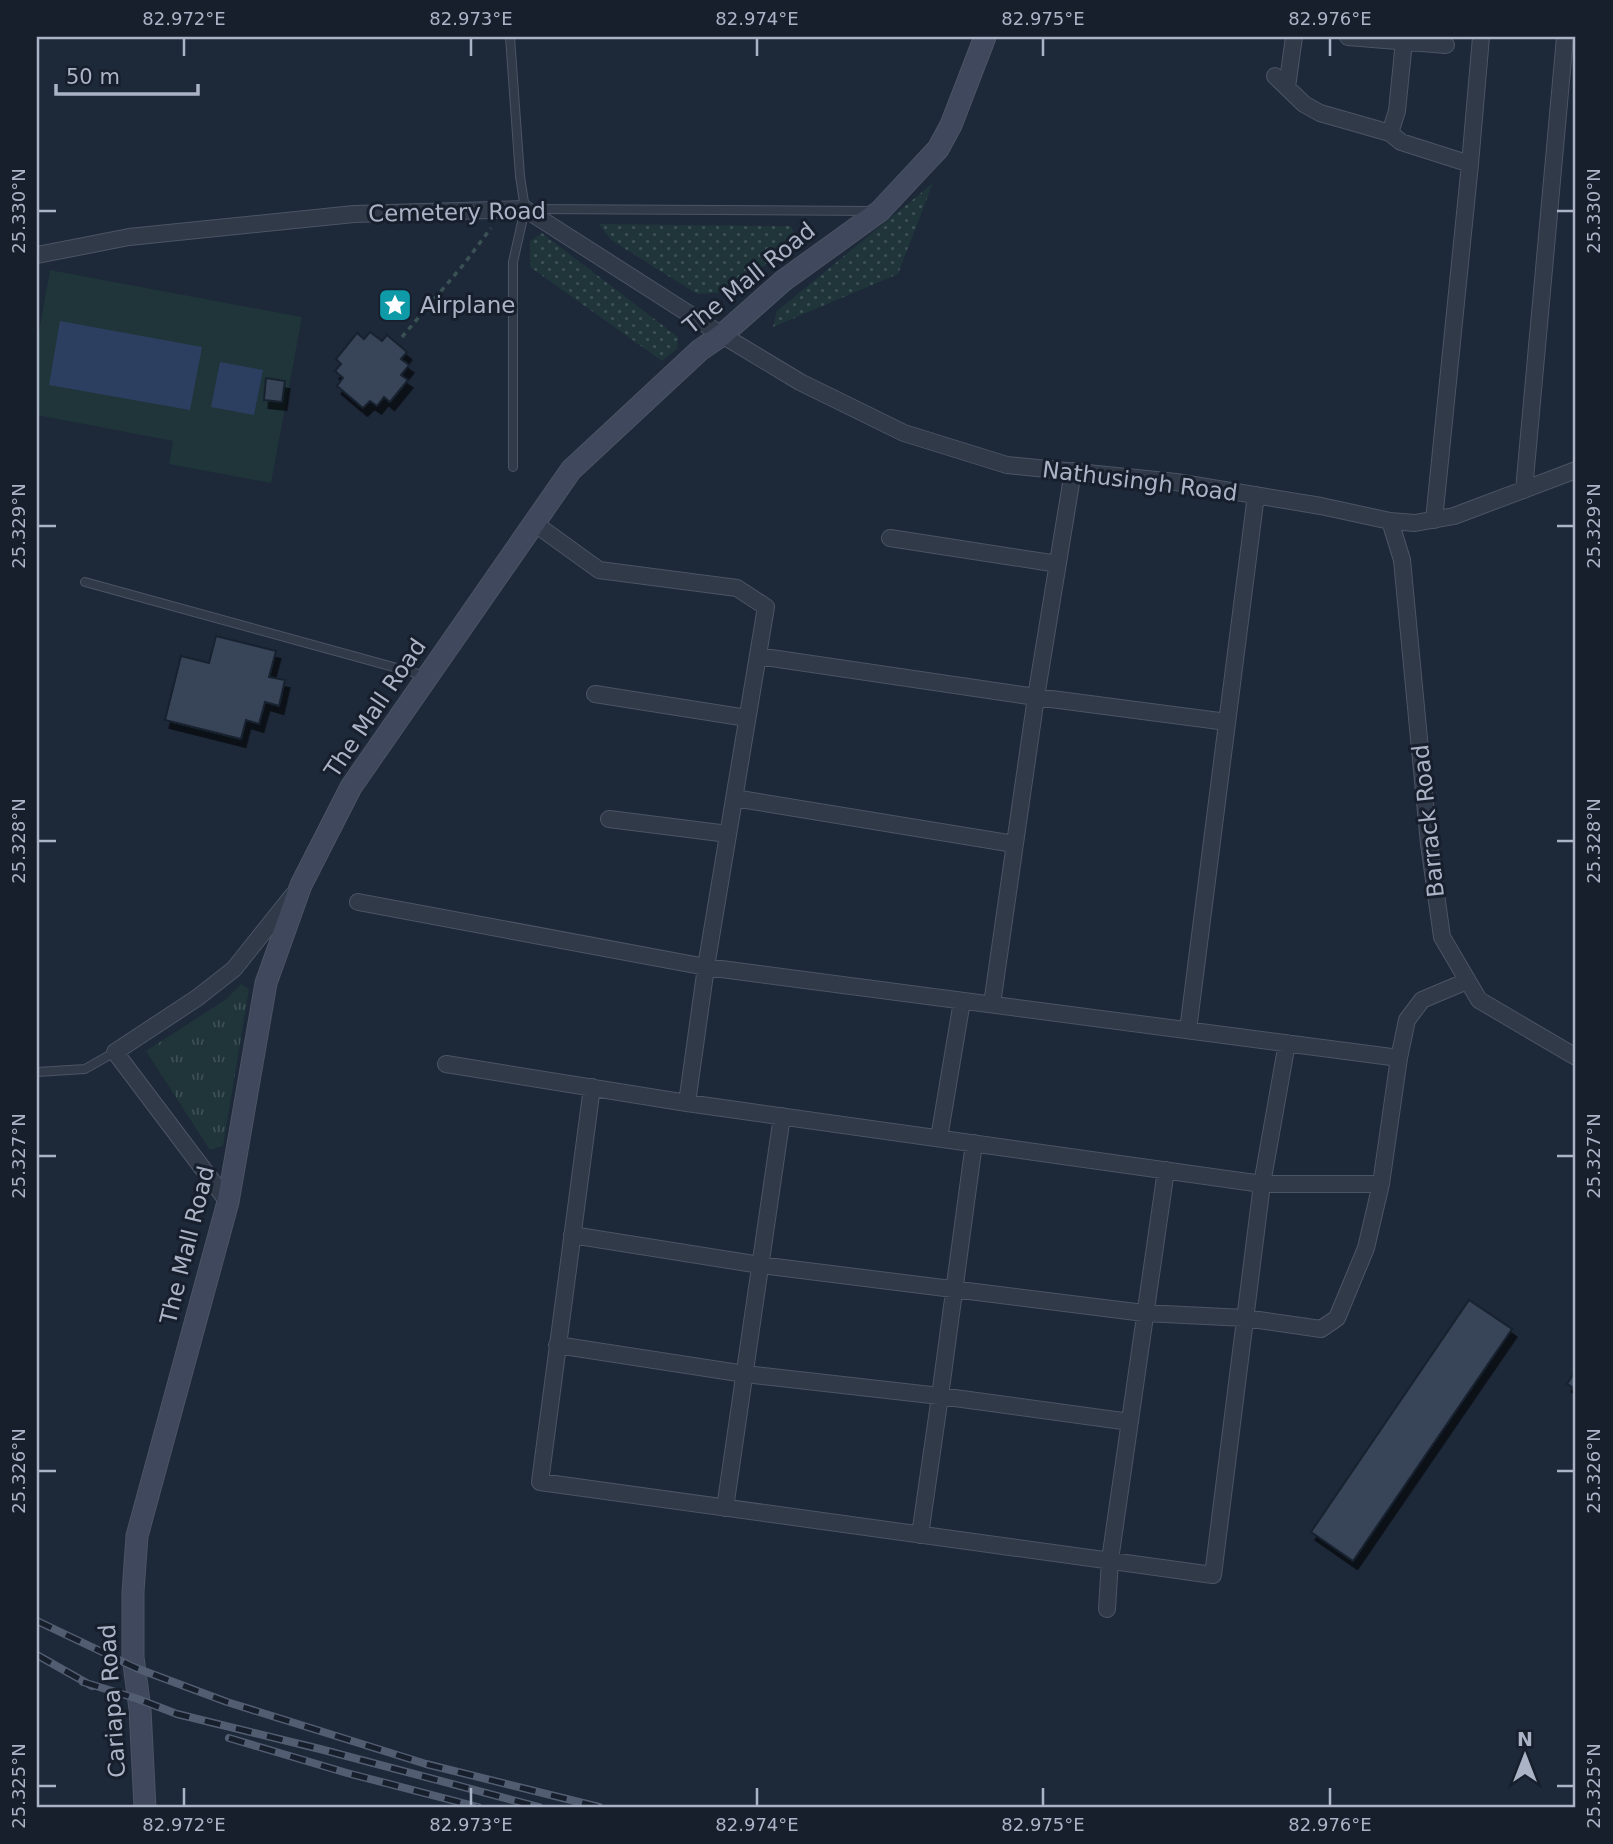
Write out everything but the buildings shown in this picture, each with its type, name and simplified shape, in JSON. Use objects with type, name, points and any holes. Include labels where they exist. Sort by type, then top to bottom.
[{"type":"street","name":"The Mall Road","points":[[133,1592],[137,1536],[228,1202],[266,983],[301,885],[351,787],[571,470],[700,350],[722,335],[783,281],[880,211],[938,149],[951,125],[985,37]]},
{"type":"street","points":[[1294,37],[1281,82],[1304,104],[1320,113],[1390,133],[1401,142],[1470,164]]},
{"type":"street","points":[[1348,37],[1446,44]]},
{"type":"street","points":[[1434,520],[1481,37]]},
{"type":"street","points":[[1524,490],[1565,37]]},
{"type":"street","points":[[1390,133],[1397,111],[1404,41]]},
{"type":"street","name":"Cemetery Road","points":[[37,256],[129,237],[354,214],[525,209]]},
{"type":"street","name":"Nathusingh Road","points":[[525,209],[800,382],[904,433],[1007,465],[1176,482],[1321,506],[1390,521],[1415,523],[1454,516],[1576,470]]},
{"type":"street","points":[[992,1004],[1036,697],[1073,471]]},
{"type":"street","points":[[1188,1030],[1255,495]]},
{"type":"street","name":"Barrack Road","points":[[1390,521],[1402,560],[1429,844],[1442,937],[1479,1000],[1576,1057]]},
{"type":"street","points":[[534,523],[599,570],[737,588],[766,607],[706,967],[687,1103]]},
{"type":"street","points":[[890,538],[1058,564]]},
{"type":"street","points":[[758,656],[1227,722]]},
{"type":"street","points":[[595,694],[747,718]]},
{"type":"street","points":[[734,798],[1014,844]]},
{"type":"street","points":[[609,819],[728,834]]},
{"type":"street","points":[[228,1202],[115,1052],[197,998],[234,969],[301,885]]},
{"type":"street","points":[[358,902],[706,967],[1399,1058]]},
{"type":"street","points":[[572,1235],[760,1265],[1144,1313],[1245,1318],[1321,1329],[1337,1318],[1366,1248],[1381,1184],[1407,1020],[1422,1000],[1467,981]]},
{"type":"street","points":[[939,1138],[962,1000]]},
{"type":"street","points":[[592,1087],[540,1482],[1213,1575],[1262,1184],[1287,1043]]},
{"type":"street","points":[[446,1064],[687,1103],[1262,1184],[1381,1184]]},
{"type":"street","points":[[725,1508],[782,1116]]},
{"type":"street","points":[[920,1535],[974,1143]]},
{"type":"street","points":[[1107,1609],[1110,1560],[1166,1170]]},
{"type":"street","points":[[557,1345],[745,1374],[940,1396],[1130,1422]]},
{"type":"street","name":"Cariapa Road","points":[[133,1592],[133,1657],[140,1709],[145,1807]]},
{"type":"lane","points":[[510,37],[520,176],[525,209],[513,262],[513,467]]},
{"type":"lane","name":"Cemetery Road","points":[[525,209],[880,211]]},
{"type":"lane","points":[[85,582],[427,677]]},
{"type":"lane","points":[[37,1072],[85,1069],[115,1052]]},
{"type":"lane","points":[[37,1066],[53,1071]]},
{"type":"path","points":[[402,337],[464,264],[505,209]]},
{"type":"green space","points":[[933,183],[898,274],[773,327],[777,311]]},
{"type":"green space","points":[[599,224],[791,226],[797,241],[730,292],[697,294],[611,240]]},
{"type":"green space","points":[[542,233],[678,337],[677,349],[662,361],[530,267],[530,241]]},
{"type":"green space","points":[[50,270],[302,317],[271,483],[169,464],[173,441],[37,415],[37,343]]},
{"type":"green space","points":[[241,984],[249,989],[223,1146],[210,1150],[146,1051],[225,1000]]},
{"type":"water","points":[[60,321],[202,347],[190,410],[49,385]]},
{"type":"water","points":[[220,362],[263,370],[254,415],[211,407]]},
{"type":"railway","points":[[37,1621],[136,1668],[227,1702],[426,1764],[599,1807]]},
{"type":"railway","points":[[37,1655],[92,1686]]},
{"type":"railway","points":[[83,1682],[177,1714],[539,1807]]},
{"type":"railway","points":[[229,1738],[347,1773],[478,1807]]},
{"type":"place","name":"Airplane","points":[[395,305]]}]
